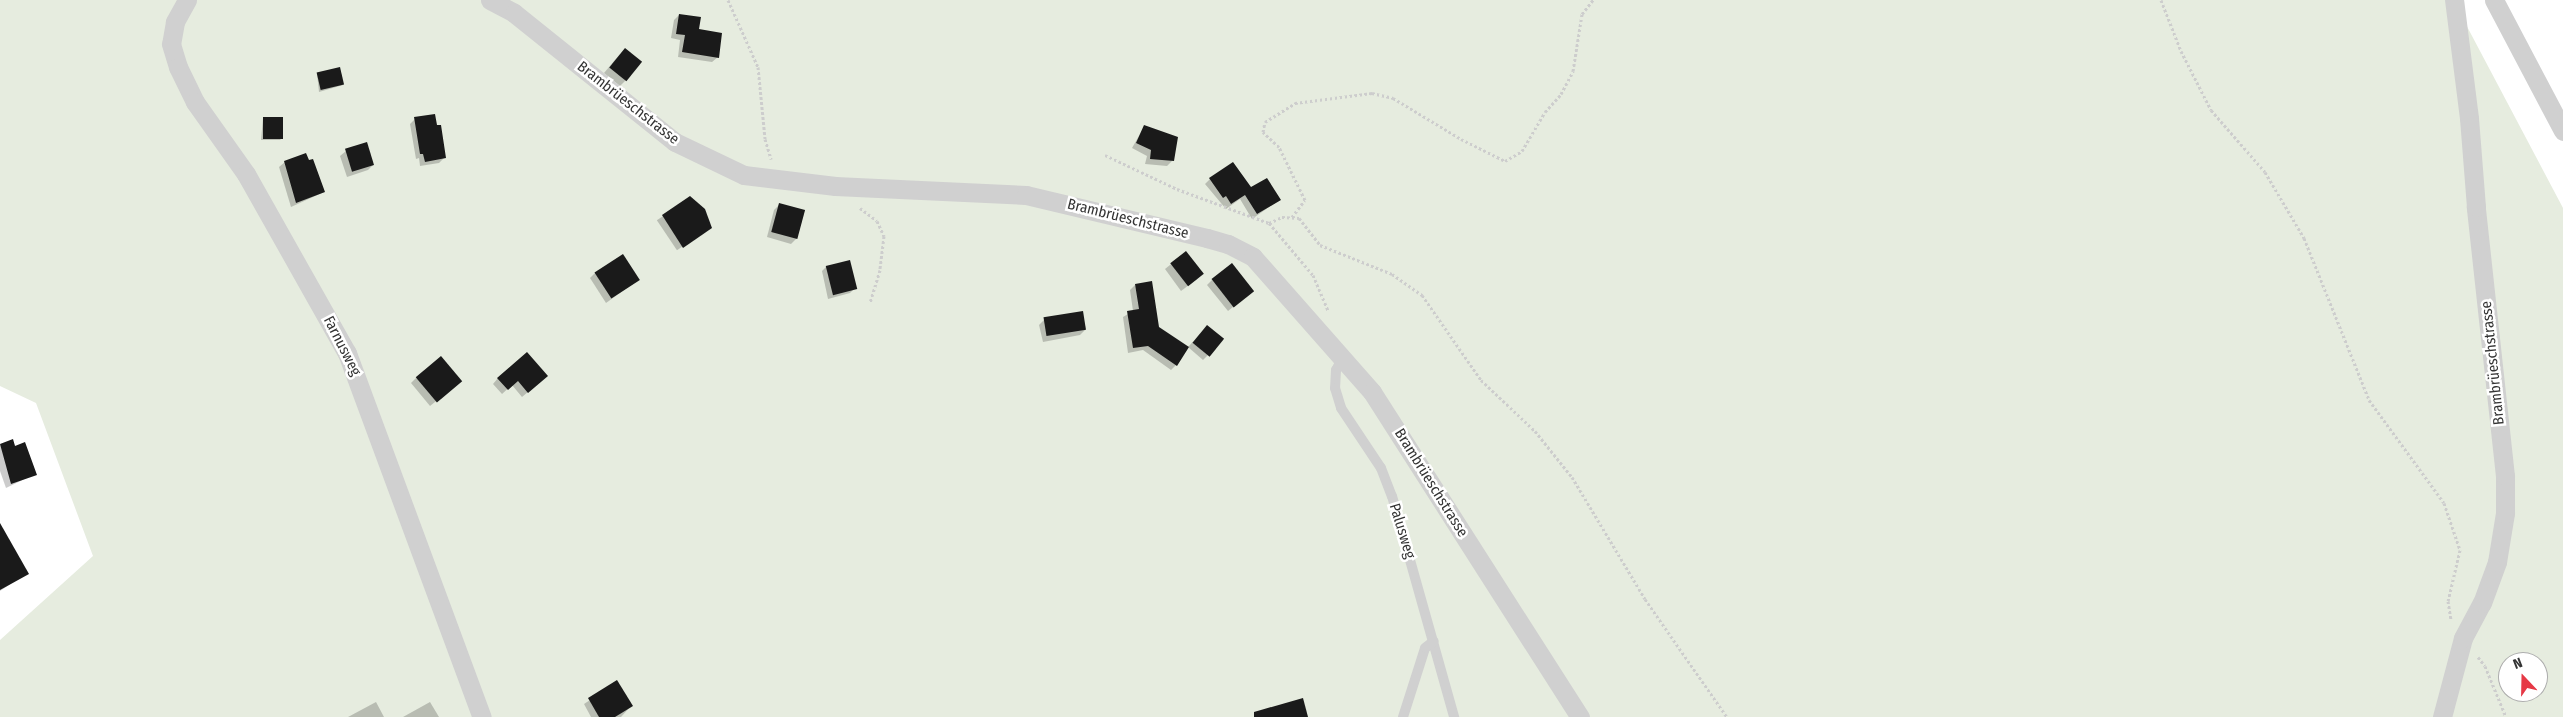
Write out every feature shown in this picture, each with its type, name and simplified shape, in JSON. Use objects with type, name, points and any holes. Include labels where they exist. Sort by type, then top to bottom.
[{"type":"street","name":"Farnusweg","points":[[187,0],[175,22],[171,44],[178,67],[195,102],[246,174],[347,353],[482,717]]},
{"type":"street","name":"Brambrüeschstrasse","points":[[490,0],[514,13],[675,142],[744,175],[835,186],[1026,195],[1102,211],[1228,244],[1253,257],[1372,392],[1416,456],[1580,717]]},
{"type":"street","name":"Brambrüeschstrasse","points":[[2442,717],[2463,638],[2482,603],[2497,562],[2505,513],[2505,476],[2476,207],[2469,118],[2454,0]]},
{"type":"street","points":[[2494,0],[2563,131]]},
{"type":"lane","name":"Palusweg","points":[[1343,357],[1336,370],[1335,388],[1341,408],[1380,468],[1392,496],[1454,717]]},
{"type":"lane","points":[[1402,717],[1425,648],[1434,641]]},
{"type":"path","points":[[728,0],[758,67],[765,139],[778,180]]},
{"type":"path","points":[[1291,217],[1305,200],[1279,147],[1263,132],[1265,122],[1295,103],[1372,93],[1393,98],[1461,138],[1505,161],[1522,151],[1545,112],[1561,94],[1573,71],[1582,14],[1593,0]]},
{"type":"path","points":[[2161,0],[2181,51],[2211,110],[2265,172],[2300,230],[2368,400],[2444,503],[2460,550],[2448,601],[2449,618],[2485,666],[2506,717]]},
{"type":"path","points":[[835,186],[840,197],[867,211],[877,221],[884,236],[880,270],[870,302]]},
{"type":"path","points":[[1269,223],[1282,217],[1299,218],[1320,246],[1392,274],[1422,295],[1481,380],[1535,431],[1572,477],[1645,599],[1727,717]]},
{"type":"shaded area","points":[[0,0],[2453,0],[2563,208],[2563,717],[0,717],[0,640],[93,556],[36,403],[0,386]]},
{"type":"building","points":[[679,14],[701,17],[699,29],[722,33],[719,58],[682,52],[685,35],[676,34]]},
{"type":"building","points":[[625,48],[642,62],[626,81],[609,67]]},
{"type":"building","points":[[340,67],[344,85],[321,90],[317,72]]},
{"type":"building","points":[[435,114],[437,125],[441,125],[446,158],[425,162],[423,154],[420,154],[414,117]]},
{"type":"building","points":[[263,117],[283,117],[283,139],[263,139]]},
{"type":"building","points":[[1144,125],[1178,137],[1174,161],[1150,159],[1151,150],[1136,143]]},
{"type":"building","points":[[367,142],[374,165],[352,172],[345,149]]},
{"type":"building","points":[[306,153],[309,160],[313,159],[325,192],[296,203],[284,161]]},
{"type":"building","points":[[1233,162],[1251,187],[1267,178],[1281,200],[1257,214],[1245,195],[1231,204],[1226,196],[1223,198],[1209,178]]},
{"type":"building","points":[[690,196],[705,209],[712,228],[683,248],[662,215]]},
{"type":"building","points":[[779,203],[805,210],[797,239],[771,232]]},
{"type":"building","points":[[1186,251],[1204,274],[1188,286],[1170,263]]},
{"type":"building","points":[[623,254],[640,280],[611,299],[594,273]]},
{"type":"building","points":[[850,260],[857,289],[833,295],[826,266]]},
{"type":"building","points":[[1232,263],[1254,291],[1234,307],[1212,279]]},
{"type":"building","points":[[1152,281],[1159,327],[1189,347],[1177,366],[1148,346],[1133,348],[1127,311],[1139,309],[1135,284]]},
{"type":"building","points":[[1083,311],[1086,330],[1046,336],[1043,317]]},
{"type":"building","points":[[1207,325],[1224,339],[1210,357],[1193,343]]},
{"type":"building","points":[[527,352],[548,376],[528,393],[518,381],[508,390],[497,378]]},
{"type":"building","points":[[441,356],[462,381],[437,402],[416,377]]},
{"type":"building","points":[[13,439],[15,446],[25,442],[37,475],[11,484],[0,444]]},
{"type":"building","points":[[0,523],[29,574],[0,590]]},
{"type":"building","points":[[617,680],[633,706],[615,717],[599,717],[588,698]]},
{"type":"building","points":[[1303,698],[1308,717],[1254,717],[1254,712]]}]
